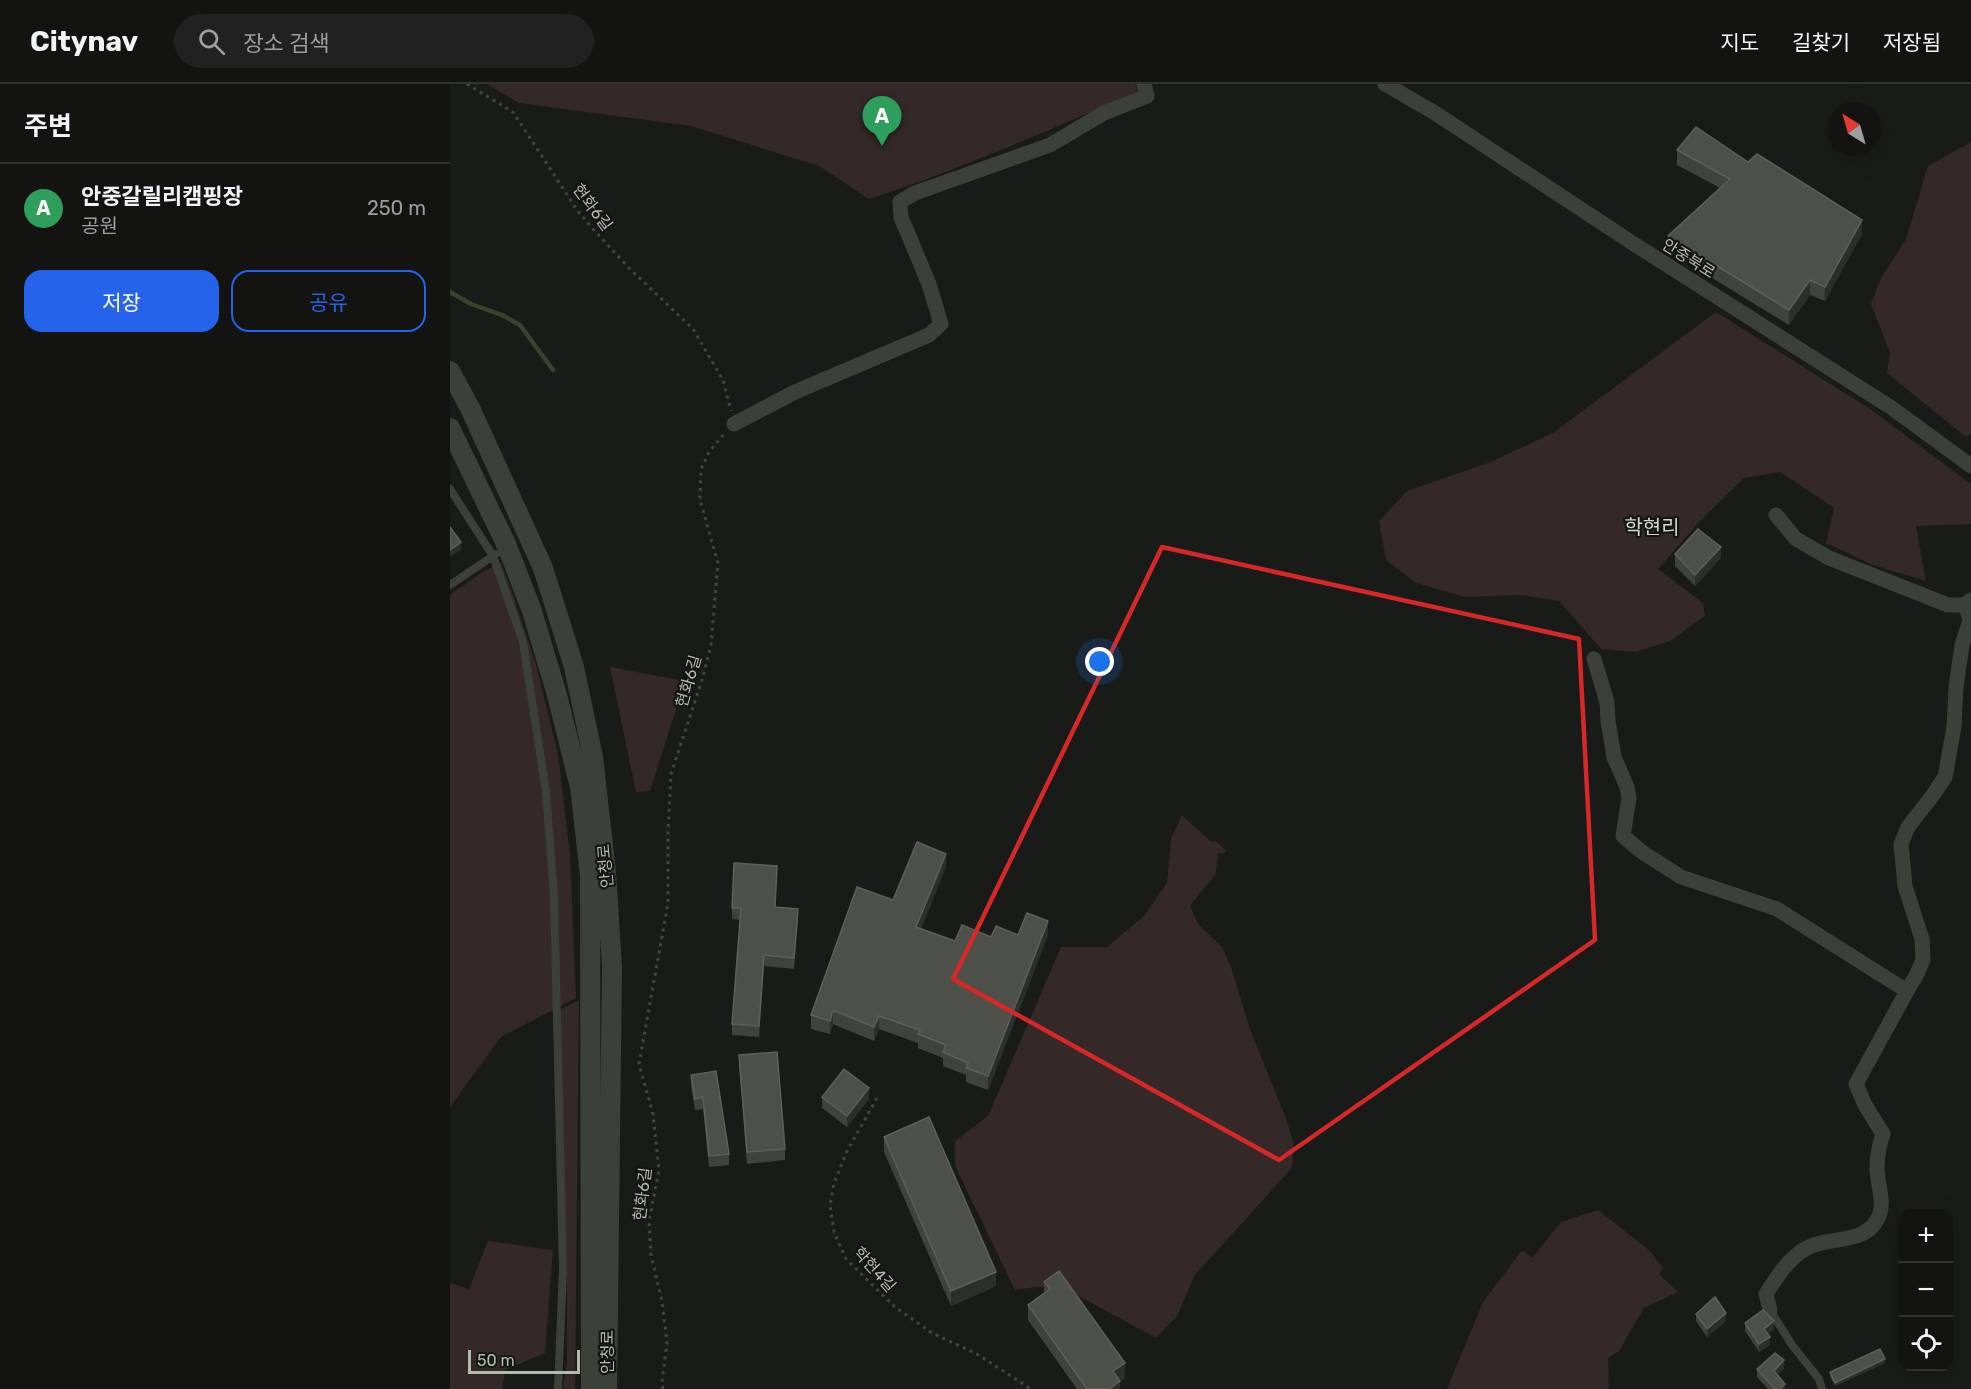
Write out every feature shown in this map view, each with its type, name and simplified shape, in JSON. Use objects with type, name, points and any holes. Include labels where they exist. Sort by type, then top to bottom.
[{"type":"street","points":[[734,424],[795,392],[929,335],[940,324],[929,284],[901,217],[900,202],[915,193],[1050,145],[1104,112],[1147,96],[1144,84]]},
{"type":"street","name":"안중북로","points":[[1385,84],[1436,113],[1634,244],[1893,408],[1971,466]]},
{"type":"street","name":"안청로","points":[[450,371],[470,408],[543,567],[574,667],[593,757],[606,872],[612,968],[607,1389]]},
{"type":"street","name":"안청로","points":[[450,428],[500,551],[532,612],[557,695],[580,787],[590,875],[591,1389]]},
{"type":"street","points":[[1770,1310],[1766,1294],[1785,1264],[1807,1247],[1853,1236],[1868,1230],[1877,1220],[1882,1201],[1877,1170],[1883,1134],[1865,1105],[1856,1084],[1923,960],[1922,939],[1905,886],[1901,844],[1908,827],[1944,777],[1954,727],[1956,687],[1962,645],[1970,620],[1968,603],[1948,605],[1828,558],[1796,539],[1776,515]]},
{"type":"street","points":[[1594,659],[1607,702],[1614,757],[1627,787],[1629,798],[1623,836],[1642,852],[1681,877],[1777,909],[1907,991]]},
{"type":"lane","points":[[450,489],[500,551],[525,653],[546,792],[554,895],[563,1269],[558,1389]]},
{"type":"lane","points":[[450,585],[500,551]]},
{"type":"lane","points":[[1770,1310],[1792,1345],[1819,1379],[1822,1389]]},
{"type":"path","name":"현화6길","points":[[467,84],[513,112],[593,229],[629,268],[693,329],[723,380],[734,424],[709,452],[701,469],[700,500],[718,563],[711,645],[671,774],[668,903],[639,1064],[653,1114],[659,1170],[649,1221],[651,1255],[662,1301],[667,1343],[663,1389]]},
{"type":"path","name":"학현4길","points":[[876,1098],[852,1141],[834,1183],[830,1205],[834,1232],[846,1259],[895,1308],[932,1333],[977,1354],[1030,1389]]},
{"type":"highlighted area","points":[[1162,547],[1579,639],[1595,940],[1279,1160],[953,979]]},
{"type":"shaded area","points":[[487,84],[1135,84],[1138,91],[971,162],[869,199],[819,166],[691,126],[519,103]]},
{"type":"shaded area","points":[[1971,142],[1971,433],[1966,437],[1887,373],[1890,353],[1871,304],[1881,278],[1906,239],[1928,166]]},
{"type":"shaded area","points":[[1716,312],[1870,409],[1971,484],[1971,524],[1916,526],[1926,581],[1873,565],[1826,543],[1834,508],[1780,472],[1744,478],[1700,521],[1658,569],[1703,603],[1705,616],[1670,641],[1635,652],[1601,649],[1559,601],[1522,595],[1465,597],[1416,583],[1386,560],[1379,521],[1407,491],[1488,463],[1553,433]]},
{"type":"shaded area","points":[[501,563],[536,664],[558,754],[570,854],[576,998],[501,1037],[450,1107],[450,595],[484,571]]},
{"type":"shaded area","points":[[610,667],[685,681],[650,791],[636,792]]},
{"type":"shaded area","points":[[1182,815],[1210,841],[1217,842],[1226,851],[1224,854],[1218,853],[1216,874],[1190,906],[1198,924],[1222,947],[1231,967],[1250,1029],[1287,1121],[1294,1145],[1292,1168],[1195,1275],[1177,1316],[1156,1338],[1064,1288],[1036,1287],[1015,1290],[955,1166],[955,1141],[988,1116],[1061,947],[1107,947],[1144,916],[1167,883],[1171,839]]},
{"type":"shaded area","points":[[579,1000],[575,1389],[563,1389],[567,1361],[567,1267],[559,1010]]},
{"type":"shaded area","points":[[1598,1210],[1649,1250],[1663,1268],[1659,1274],[1678,1292],[1644,1308],[1619,1351],[1608,1358],[1609,1389],[1447,1389],[1483,1302],[1522,1250],[1532,1258],[1561,1222]]},
{"type":"shaded area","points":[[488,1241],[553,1250],[545,1353],[505,1370],[502,1389],[450,1389],[450,1283],[469,1289]]},
{"type":"building","points":[[1696,127],[1748,162],[1757,154],[1862,220],[1825,287],[1810,280],[1789,310],[1668,236],[1730,179],[1677,150]]},
{"type":"building","points":[[450,527],[461,542],[450,550]]},
{"type":"building","points":[[1698,529],[1721,547],[1695,575],[1675,554]]},
{"type":"building","points":[[917,842],[946,854],[916,927],[955,941],[962,925],[991,937],[996,926],[1018,935],[1027,913],[1048,921],[988,1076],[966,1068],[968,1063],[943,1052],[946,1045],[918,1034],[920,1030],[879,1016],[874,1027],[833,1010],[830,1021],[811,1015],[857,887],[893,900]]},
{"type":"building","points":[[734,863],[777,866],[775,907],[798,909],[794,958],[764,955],[759,1026],[732,1024],[741,908],[732,908]]},
{"type":"building","points":[[777,1052],[785,1149],[747,1152],[739,1055]]},
{"type":"building","points":[[844,1069],[869,1088],[847,1116],[822,1097]]},
{"type":"building","points":[[716,1071],[729,1154],[709,1156],[703,1097],[695,1099],[691,1075]]},
{"type":"building","points":[[929,1117],[996,1272],[951,1291],[884,1137]]},
{"type":"building","points":[[1059,1271],[1125,1363],[1113,1371],[1120,1381],[1109,1389],[1087,1389],[1028,1305],[1050,1289],[1044,1282]]},
{"type":"building","points":[[1715,1297],[1726,1313],[1707,1329],[1696,1314]]},
{"type":"building","points":[[1763,1310],[1774,1321],[1764,1329],[1770,1337],[1759,1344],[1745,1323]]},
{"type":"building","points":[[1880,1349],[1885,1359],[1835,1383],[1830,1372]]},
{"type":"building","points":[[1775,1353],[1784,1360],[1774,1371],[1785,1384],[1780,1389],[1775,1389],[1757,1369]]},
{"type":"waterway","points":[[450,292],[471,304],[502,315],[520,325],[553,370]]},
{"type":"place","name":"안중갈릴리캠핑장","points":[[882,146]]},
{"type":"district","name":"학현리","points":[[1652,527]]}]
